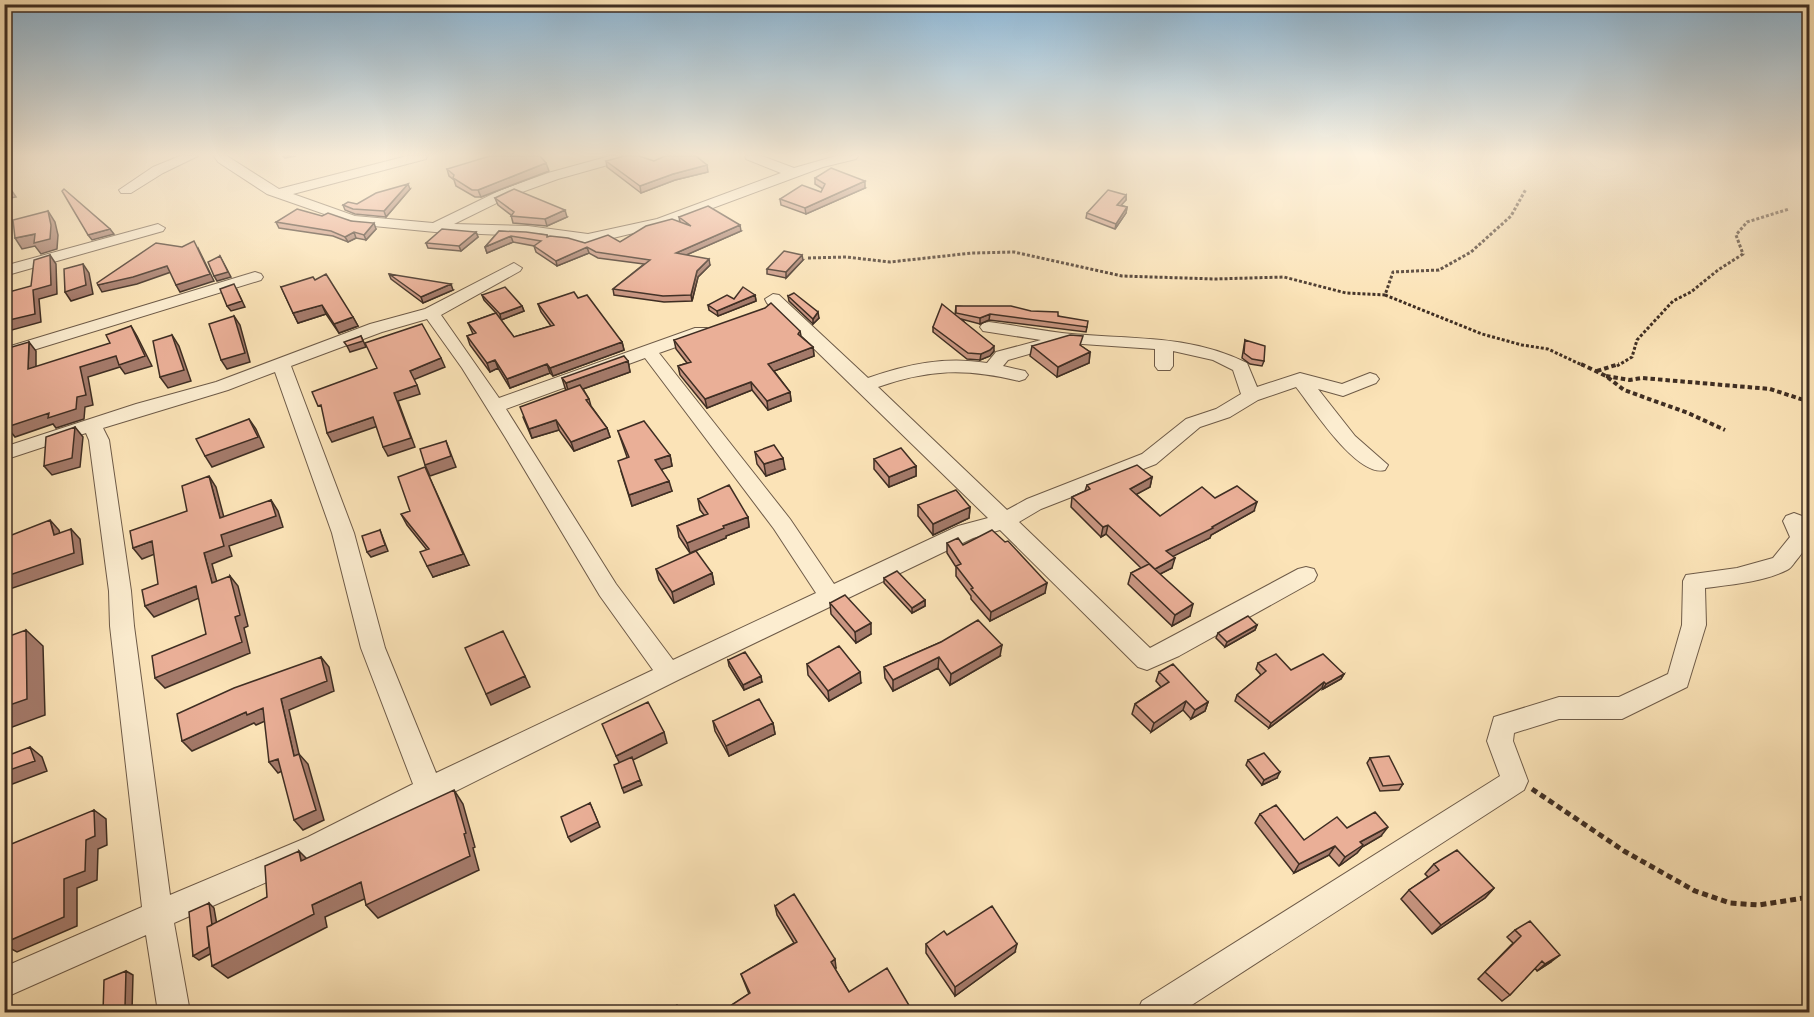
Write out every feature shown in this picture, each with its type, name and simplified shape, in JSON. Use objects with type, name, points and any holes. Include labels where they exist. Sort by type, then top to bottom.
[{"type":"street","points":[[307,203],[353,220],[435,228],[528,231],[588,239],[662,222],[712,203]]},
{"type":"street","points":[[435,228],[486,203]]},
{"type":"street","points":[[4,271],[158,228]]},
{"type":"street","points":[[4,454],[222,386],[376,328],[431,313],[514,268]]},
{"type":"street","points":[[4,354],[255,277]]},
{"type":"street","points":[[772,300],[865,385],[1147,660],[1306,575]]},
{"type":"street","points":[[431,313],[495,406],[602,580],[669,673]]},
{"type":"street","points":[[495,406],[715,327]]},
{"type":"street","points":[[989,327],[1067,338],[1164,345],[1219,356],[1241,367],[1251,396]]},
{"type":"street","points":[[992,368],[1002,356],[1067,338]]},
{"type":"street","points":[[1164,345],[1164,366]]},
{"type":"street","points":[[648,351],[782,524],[830,596]]},
{"type":"street","points":[[281,364],[343,533],[373,648],[429,790]]},
{"type":"street","points":[[865,385],[908,369],[948,364],[992,368],[1019,375]]},
{"type":"street","points":[[1300,379],[1348,441],[1378,465]]},
{"type":"street","points":[[4,983],[318,846],[669,673],[966,532],[1005,521],[1034,504],[1149,459],[1193,423],[1223,413],[1251,396],[1300,379],[1343,390],[1370,379]]},
{"type":"street","points":[[92,425],[99,440],[120,591],[122,626],[158,914],[174,1012]]},
{"type":"street","points":[[1153,1012],[1515,781],[1500,741],[1503,725],[1559,708],[1622,708],[1678,680],[1694,625],[1694,581],[1737,576],[1781,564],[1801,538],[1794,521]]},
{"type":"path","points":[[1385,295],[1392,272],[1438,270],[1471,252],[1511,216],[1518,203]]},
{"type":"path","points":[[1596,371],[1613,368],[1632,357],[1637,340],[1673,301],[1691,292],[1718,270],[1743,254],[1736,235],[1748,222],[1789,209]]},
{"type":"path","points":[[808,258],[846,257],[890,262],[972,253],[1014,252],[1122,276],[1215,279],[1284,277],[1346,293],[1385,295],[1482,334],[1522,345],[1548,349],[1606,376],[1624,390],[1688,413],[1725,430]]},
{"type":"path","points":[[1606,376],[1630,380],[1642,378],[1761,388],[1809,402]]},
{"type":"path","points":[[1515,781],[1542,794],[1624,851],[1695,891],[1730,903],[1759,905],[1809,897]]},
{"type":"building","points":[[69,203],[81,203],[110,229],[88,235]]},
{"type":"building","points":[[391,203],[384,211],[353,209],[343,205]]},
{"type":"building","points":[[502,203],[549,203],[565,210],[545,219],[511,216],[514,212]]},
{"type":"building","points":[[792,203],[815,203],[805,208]]},
{"type":"building","points":[[1096,203],[1118,203],[1117,205],[1127,207],[1116,224],[1087,213]]},
{"type":"building","points":[[708,206],[740,225],[676,253],[709,259],[697,271],[691,295],[663,296],[613,289],[650,260],[596,252],[587,247],[556,261],[534,246],[541,241],[511,236],[485,247],[499,231],[526,232],[585,243],[608,235],[620,242],[646,226],[672,219],[691,226],[679,217]]},
{"type":"building","points":[[297,209],[322,216],[328,213],[351,221],[374,223],[364,235],[354,232],[345,237],[331,231],[276,222]]},
{"type":"building","points":[[48,211],[51,225],[50,239],[34,243],[35,234],[15,238],[13,220]]},
{"type":"building","points":[[442,229],[476,232],[459,246],[426,243]]},
{"type":"building","points":[[194,241],[210,274],[176,285],[167,266],[133,277],[98,285],[97,283],[156,243],[182,247]]},
{"type":"building","points":[[784,251],[802,255],[786,272],[767,269]]},
{"type":"building","points":[[50,255],[51,285],[33,290],[35,314],[5,321],[5,293],[31,286],[34,260]]},
{"type":"building","points":[[220,256],[228,272],[214,276],[208,262]]},
{"type":"building","points":[[83,264],[86,285],[65,292],[64,269]]},
{"type":"building","points":[[326,274],[353,317],[334,324],[322,305],[293,313],[281,287],[313,277],[315,280]]},
{"type":"building","points":[[389,274],[451,284],[421,297]]},
{"type":"building","points":[[234,284],[242,301],[227,306],[220,289]]},
{"type":"building","points":[[505,287],[522,306],[500,314],[482,295]]},
{"type":"building","points":[[743,287],[755,295],[717,311],[708,305],[727,295],[734,299]]},
{"type":"building","points":[[574,292],[578,298],[587,295],[622,342],[550,368],[547,364],[507,379],[495,360],[487,363],[467,336],[476,333],[468,323],[496,313],[514,337],[554,325],[538,304]]},
{"type":"building","points":[[794,293],[818,312],[813,319],[788,296]]},
{"type":"building","points":[[771,303],[800,331],[798,334],[813,347],[768,364],[790,392],[767,401],[751,382],[705,399],[678,366],[691,362],[674,340],[765,308]]},
{"type":"building","points":[[942,304],[994,346],[981,354],[968,353],[933,327]]},
{"type":"building","points":[[956,306],[1011,306],[1031,311],[1058,312],[1058,316],[1088,321],[1087,327],[990,314],[980,318],[956,313]]},
{"type":"building","points":[[234,316],[245,353],[221,360],[209,324]]},
{"type":"building","points":[[422,324],[441,358],[410,371],[417,385],[394,393],[411,438],[383,447],[373,417],[327,433],[321,405],[318,406],[312,392],[377,368],[365,343]]},
{"type":"building","points":[[131,326],[145,356],[119,365],[116,356],[80,367],[86,395],[77,397],[76,409],[48,418],[49,413],[7,427],[4,409],[5,349],[29,342],[28,369],[110,343],[106,335]]},
{"type":"building","points":[[172,335],[184,370],[160,377],[153,341]]},
{"type":"building","points":[[1070,335],[1083,336],[1080,345],[1090,352],[1058,367],[1032,346]]},
{"type":"building","points":[[361,336],[363,341],[347,346],[344,342]]},
{"type":"building","points":[[1245,340],[1265,346],[1264,361],[1252,359],[1244,353]]},
{"type":"building","points":[[624,356],[628,361],[566,383],[562,378]]},
{"type":"building","points":[[580,385],[589,399],[586,400],[607,428],[571,442],[556,420],[529,429],[520,407]]},
{"type":"building","points":[[249,419],[258,437],[205,456],[196,439]]},
{"type":"building","points":[[644,421],[670,455],[655,460],[669,481],[629,495],[618,461],[629,457],[618,431]]},
{"type":"building","points":[[75,427],[72,458],[44,466],[46,437]]},
{"type":"building","points":[[446,441],[451,456],[425,465],[420,449]]},
{"type":"building","points":[[774,445],[783,458],[764,464],[755,452]]},
{"type":"building","points":[[901,448],[916,466],[889,477],[874,459]]},
{"type":"building","points":[[1137,465],[1152,477],[1130,489],[1160,516],[1202,487],[1215,498],[1237,486],[1257,502],[1213,528],[1166,551],[1175,558],[1155,569],[1108,525],[1103,527],[1072,497],[1090,489],[1087,485]]},
{"type":"building","points":[[425,467],[463,554],[427,566],[420,552],[429,549],[401,514],[410,511],[398,477]]},
{"type":"building","points":[[209,476],[220,518],[271,500],[276,516],[221,535],[224,546],[204,553],[212,583],[230,576],[240,615],[235,617],[242,642],[155,678],[152,656],[206,634],[196,586],[145,606],[142,590],[158,584],[152,541],[133,548],[130,531],[187,511],[182,486]]},
{"type":"building","points":[[729,485],[748,517],[687,543],[677,526],[708,514],[698,499]]},
{"type":"building","points":[[956,490],[970,507],[933,524],[918,505]]},
{"type":"building","points":[[50,520],[54,535],[71,529],[74,553],[4,577],[4,538]]},
{"type":"building","points":[[380,530],[385,545],[367,552],[362,536]]},
{"type":"building","points":[[992,530],[1005,542],[1008,541],[1047,583],[991,612],[971,589],[973,588],[956,566],[961,564],[947,543],[958,538],[963,545]]},
{"type":"building","points":[[696,551],[712,573],[672,592],[656,569]]},
{"type":"building","points":[[1149,564],[1193,604],[1175,615],[1131,573]]},
{"type":"building","points":[[897,571],[925,600],[912,608],[884,578]]},
{"type":"building","points":[[845,595],[871,623],[855,632],[830,603]]},
{"type":"building","points":[[1248,616],[1257,625],[1227,642],[1218,633]]},
{"type":"building","points":[[978,620],[1002,645],[951,674],[939,657],[893,680],[884,667],[941,642]]},
{"type":"building","points":[[26,630],[27,699],[4,707],[4,638]]},
{"type":"building","points":[[503,631],[525,676],[486,694],[465,648]]},
{"type":"building","points":[[839,646],[860,672],[828,691],[807,664]]},
{"type":"building","points":[[745,652],[761,676],[743,685],[728,660]]},
{"type":"building","points":[[1276,654],[1291,670],[1323,654],[1344,674],[1326,684],[1324,682],[1271,723],[1237,695],[1266,671],[1258,663]]},
{"type":"building","points":[[321,657],[327,681],[281,699],[294,756],[299,754],[316,810],[294,820],[278,759],[269,762],[263,708],[247,715],[246,712],[182,741],[177,714],[234,688]]},
{"type":"building","points":[[1173,664],[1208,702],[1195,710],[1186,701],[1154,723],[1135,704],[1169,682],[1159,672]]},
{"type":"building","points":[[759,699],[773,723],[726,746],[713,721]]},
{"type":"building","points":[[648,702],[664,732],[616,756],[602,724]]},
{"type":"building","points":[[30,747],[35,761],[4,772],[4,757]]},
{"type":"building","points":[[1264,753],[1280,772],[1264,780],[1248,760]]},
{"type":"building","points":[[1389,756],[1403,784],[1383,786],[1370,758]]},
{"type":"building","points":[[632,757],[640,780],[622,788],[614,765]]},
{"type":"building","points":[[454,790],[470,856],[366,905],[361,882],[312,905],[314,914],[212,966],[207,927],[267,897],[265,866],[299,851],[301,861]]},
{"type":"building","points":[[590,803],[598,822],[568,837],[561,817]]},
{"type":"building","points":[[1276,805],[1304,840],[1337,817],[1347,828],[1375,812],[1388,827],[1360,842],[1363,845],[1345,857],[1335,846],[1299,864],[1260,814]]},
{"type":"building","points":[[94,810],[95,836],[86,840],[85,871],[64,879],[64,917],[4,943],[4,847]]},
{"type":"building","points":[[1457,850],[1494,888],[1441,925],[1409,890],[1439,870],[1434,864]]},
{"type":"building","points":[[794,894],[835,959],[831,962],[849,992],[887,968],[910,1007],[901,1012],[816,1012],[814,1010],[810,1012],[721,1012],[750,993],[741,974],[797,942],[775,906]]},
{"type":"building","points":[[209,903],[212,925],[207,927],[209,947],[193,956],[189,912]]},
{"type":"building","points":[[992,906],[1017,944],[955,987],[926,944],[944,931],[947,935]]},
{"type":"building","points":[[1530,921],[1560,955],[1545,964],[1542,961],[1510,995],[1485,972],[1521,936],[1515,930]]},
{"type":"building","points":[[126,971],[125,1007],[112,1012],[103,1012],[104,980]]},
{"type":"building","points":[[677,1005],[681,1012],[665,1012]]},
{"type":"building","points":[[999,1007],[1003,1012],[993,1012]]}]
